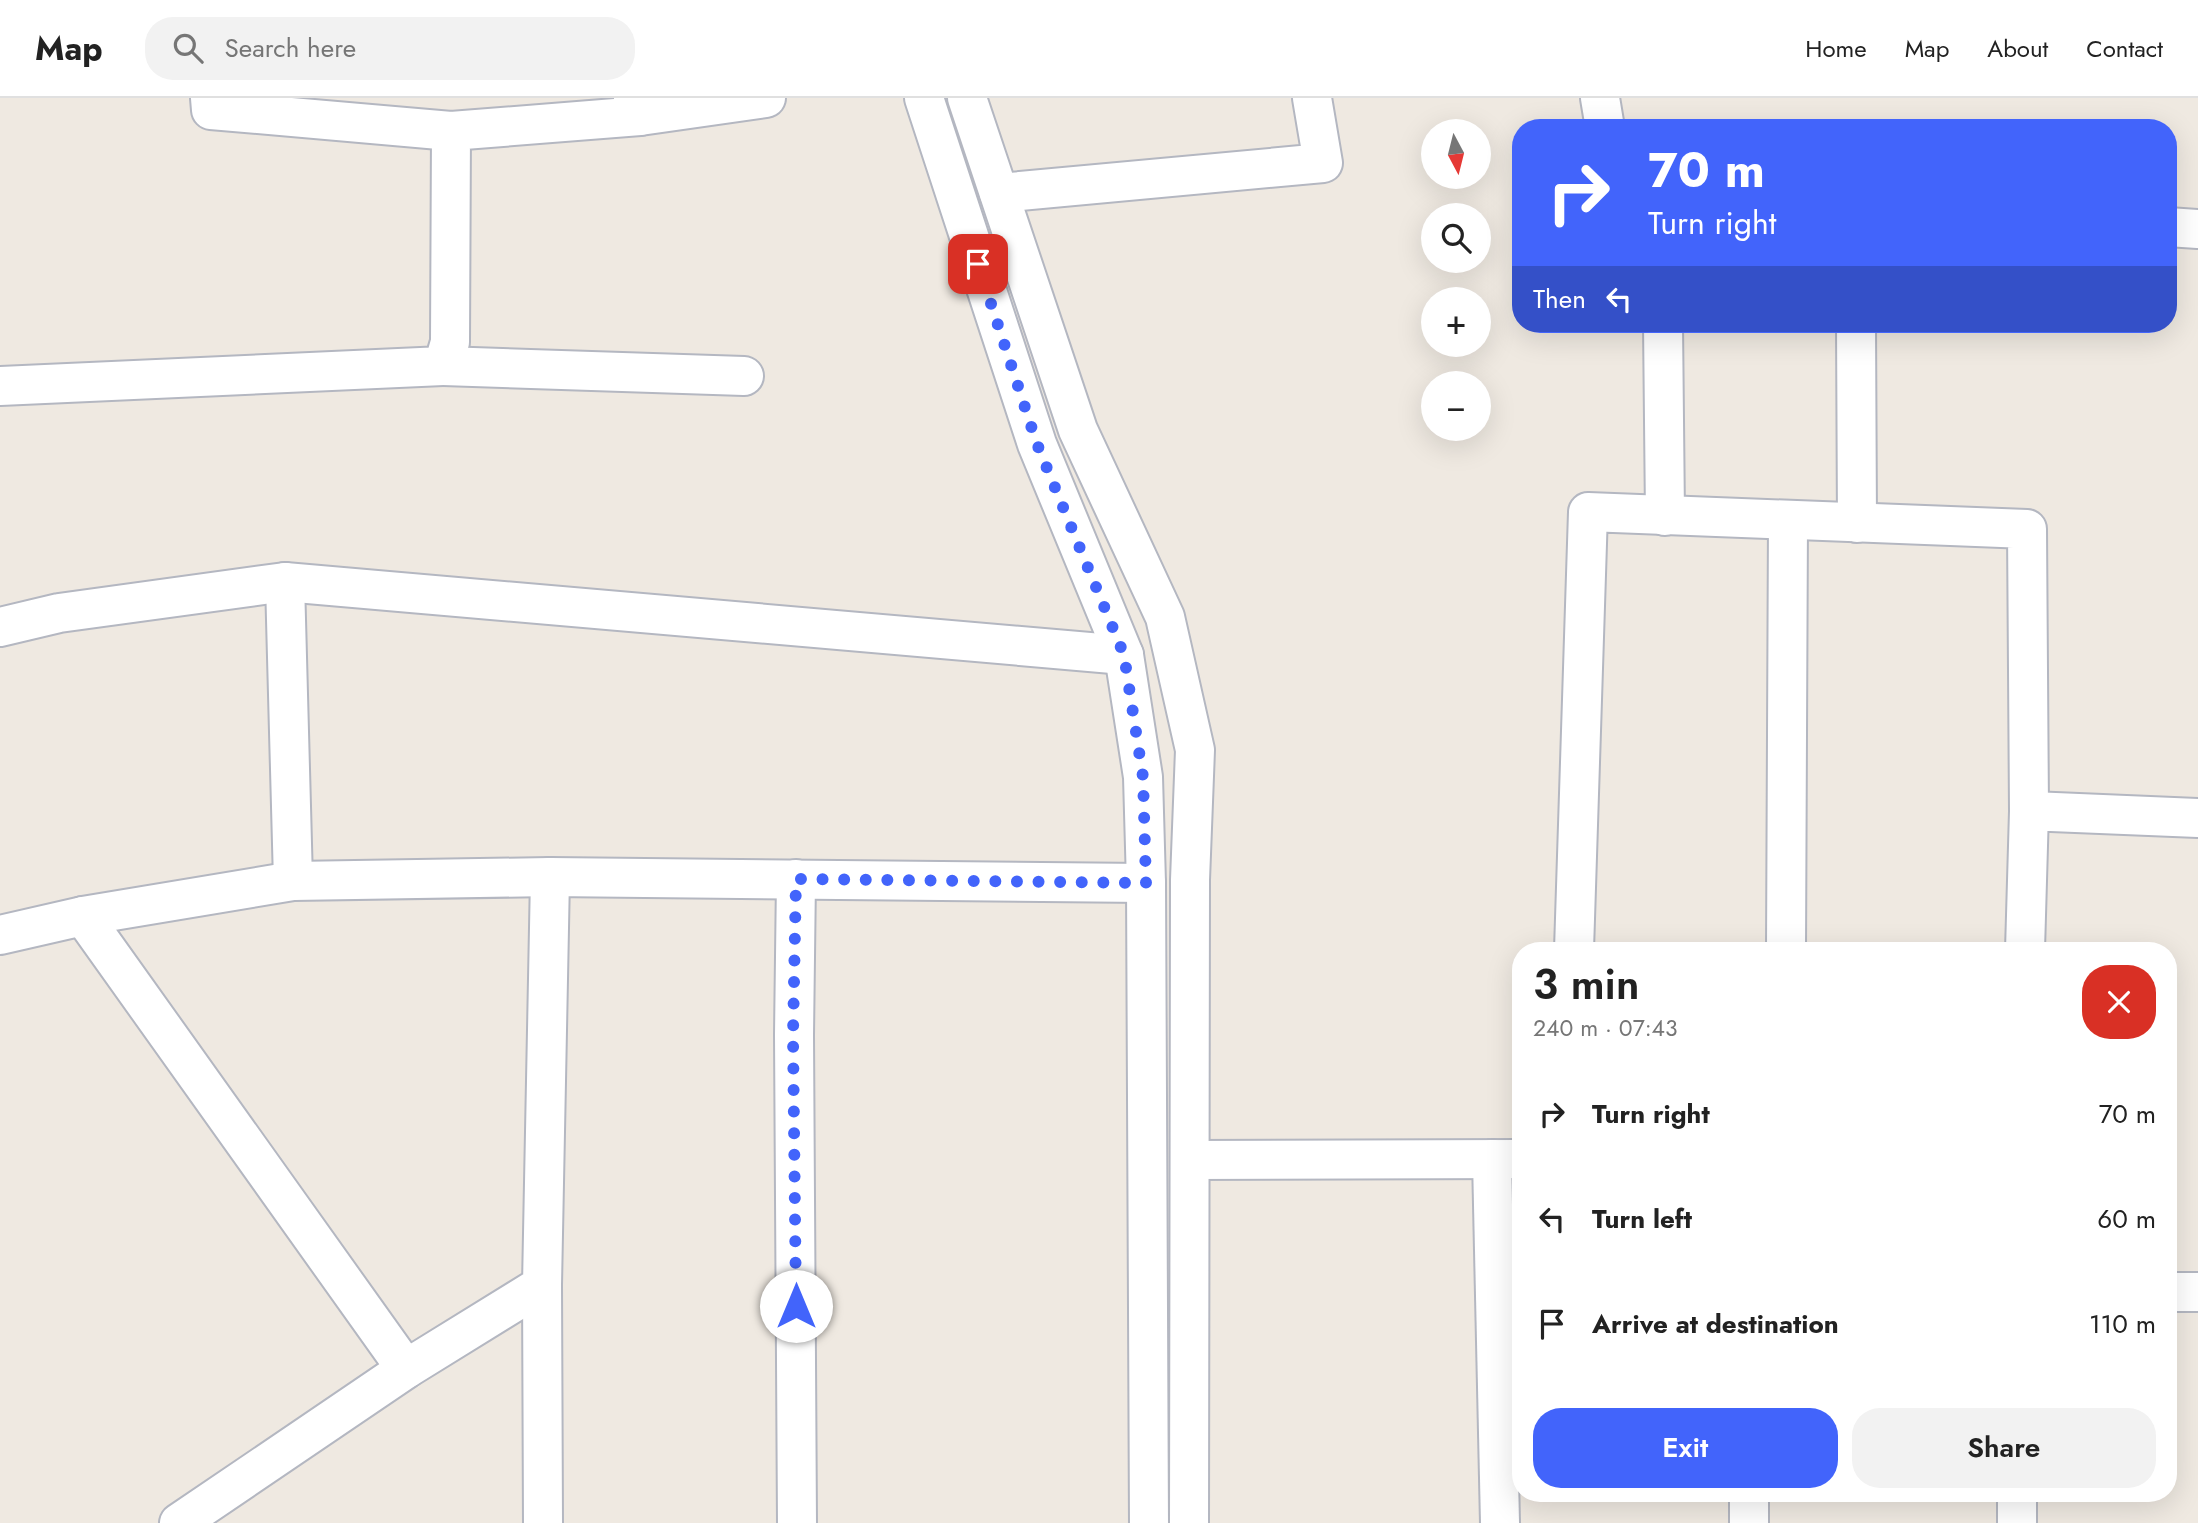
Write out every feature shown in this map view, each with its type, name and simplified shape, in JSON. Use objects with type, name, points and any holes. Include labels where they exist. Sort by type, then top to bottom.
[{"type":"street","points":[[210,98],[211,110],[451,131],[636,107],[766,98]]},
{"type":"street","points":[[924,98],[1037,444],[1124,655],[1143,777],[1146,883],[1149,1523]]},
{"type":"street","points":[[967,98],[1078,430],[1165,617],[1195,750],[1191,880],[1189,1523]]},
{"type":"street","points":[[999,193],[1323,163],[1312,98]]},
{"type":"street","points":[[1600,98],[1604,119]]},
{"type":"street","points":[[443,366],[450,342],[451,131]]},
{"type":"street","points":[[2177,228],[2198,229]]},
{"type":"street","points":[[1663,333],[1665,516]]},
{"type":"street","points":[[1856,333],[1857,523]]},
{"type":"street","points":[[0,386],[443,366],[744,376]]},
{"type":"street","points":[[1574,942],[1588,512],[2026,528],[2029,811],[2025,942]]},
{"type":"street","points":[[1786,942],[1788,520]]},
{"type":"street","points":[[0,627],[59,613],[285,582],[1124,655]]},
{"type":"street","points":[[285,582],[293,881]]},
{"type":"street","points":[[2029,811],[2198,818]]},
{"type":"street","points":[[0,935],[83,916],[293,881],[550,877],[1146,883]]},
{"type":"street","points":[[543,1523],[542,1285],[550,877]]},
{"type":"street","points":[[796,879],[793,1035],[797,1523]]},
{"type":"street","points":[[83,916],[406,1369]]},
{"type":"street","points":[[1190,1160],[1506,1159],[1500,1523]]},
{"type":"street","points":[[196,1519],[406,1369],[542,1285]]},
{"type":"street","points":[[2177,1292],[2198,1292]]},
{"type":"street","points":[[1749,1502],[1749,1523]]},
{"type":"street","points":[[2017,1502],[2017,1523]]},
{"type":"route","points":[[796,1306],[793,1035],[796,879],[1146,883],[1143,777],[1124,655],[1037,444],[978,264]]}]
